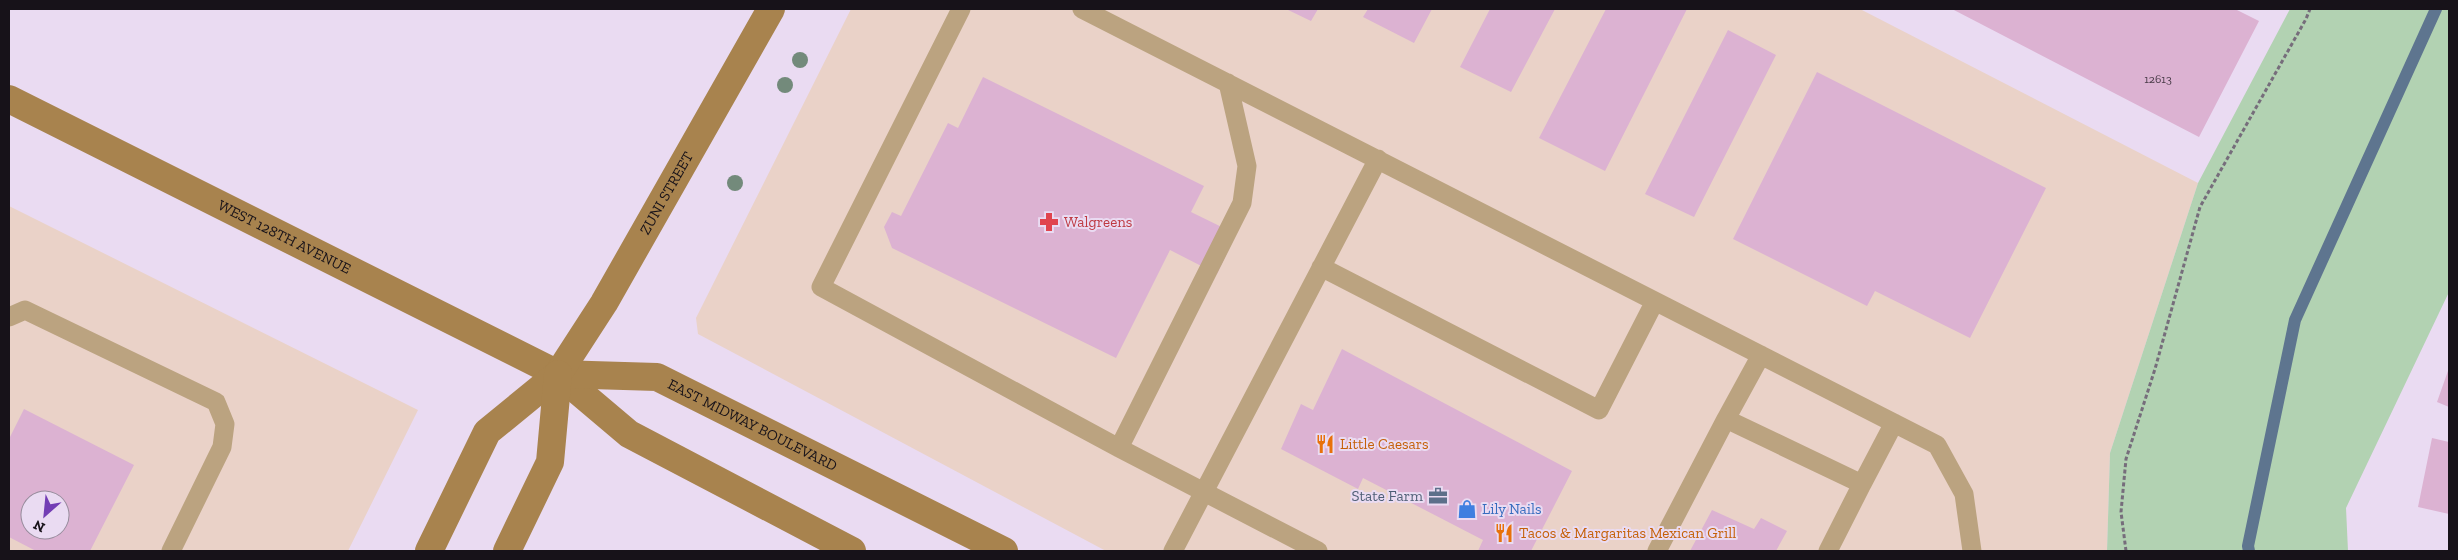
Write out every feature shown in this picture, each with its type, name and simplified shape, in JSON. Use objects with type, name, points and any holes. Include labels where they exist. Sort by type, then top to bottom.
[{"type":"main road","name":"ZUNI STREET","points":[[429,551],[487,432],[558,374],[604,303],[771,9]]},
{"type":"main road","name":"WEST 128TH AVENUE","points":[[9,99],[558,374]]},
{"type":"main road","name":"ZUNI STREET","points":[[507,551],[550,462],[558,374]]},
{"type":"main road","points":[[558,374],[629,434],[852,551]]},
{"type":"main road","name":"EAST MIDWAY BOULEVARD","points":[[558,374],[657,377],[1004,551]]},
{"type":"lane","points":[[961,9],[821,286],[1119,448],[1318,551]]},
{"type":"lane","points":[[1082,9],[1378,159],[1654,303],[1761,355],[1937,445],[1964,494],[1972,551]]},
{"type":"lane","points":[[1119,448],[1242,203],[1247,166],[1228,83]]},
{"type":"lane","points":[[1173,551],[1378,159]]},
{"type":"lane","points":[[1321,267],[1599,410],[1654,303]]},
{"type":"lane","points":[[9,317],[25,310],[216,402],[225,424],[222,448],[171,551]]},
{"type":"lane","points":[[1657,551],[1761,355]]},
{"type":"lane","points":[[1726,419],[1862,484]]},
{"type":"lane","points":[[1828,551],[1894,423]]},
{"type":"path","points":[[2126,551],[2121,512],[2126,459],[2155,369],[2200,207],[2310,9]]},
{"type":"shaded area","points":[[851,9],[1860,9],[2198,183],[2110,453],[2107,551],[1106,551],[698,334],[696,318]]},
{"type":"shaded area","points":[[9,206],[418,410],[348,551],[9,551]]},
{"type":"green space","points":[[2290,9],[2449,9],[2449,292],[2346,508],[2348,551],[2107,551],[2110,453],[2198,183]]},
{"type":"building","points":[[1286,9],[1318,9],[1311,21]]},
{"type":"building","points":[[1368,9],[1432,9],[1414,43],[1363,17]]},
{"type":"building","points":[[1490,9],[1555,9],[1511,92],[1460,67]]},
{"type":"building","points":[[1606,9],[1687,9],[1605,171],[1539,138]]},
{"type":"building","points":[[1952,9],[2235,9],[2259,21],[2199,137]]},
{"type":"building","points":[[1728,30],[1776,55],[1694,217],[1645,194]]},
{"type":"building","points":[[1817,72],[2046,188],[1970,338],[1875,291],[1867,306],[1733,239]]},
{"type":"building","name":"Walgreens","points":[[983,77],[1204,186],[1191,212],[1236,234],[1217,274],[1170,250],[1116,358],[892,248],[884,227],[892,212],[901,216],[948,123],[958,128]]},
{"type":"building","points":[[1342,349],[1572,471],[1531,551],[1478,551],[1483,540],[1363,478],[1358,489],[1281,449],[1301,404],[1313,410]]},
{"type":"building","points":[[2449,368],[2449,407],[2437,402]]},
{"type":"building","points":[[24,409],[134,465],[90,551],[36,551],[9,537],[9,439]]},
{"type":"building","points":[[2432,438],[2449,442],[2449,514],[2418,507]]},
{"type":"building","points":[[1712,510],[1754,529],[1761,518],[1787,531],[1776,551],[1690,551]]},
{"type":"waterway","points":[[2249,551],[2248,546],[2295,320],[2436,9]]},
{"type":"place","name":"Walgreens","points":[[1049,222]]},
{"type":"place","name":"Little Caesars","points":[[1325,444]]},
{"type":"place","name":"State Farm","points":[[1438,496]]},
{"type":"place","name":"Lily Nails","points":[[1467,509]]},
{"type":"place","name":"Tacos & Margaritas Mexican Grill","points":[[1504,533]]}]
